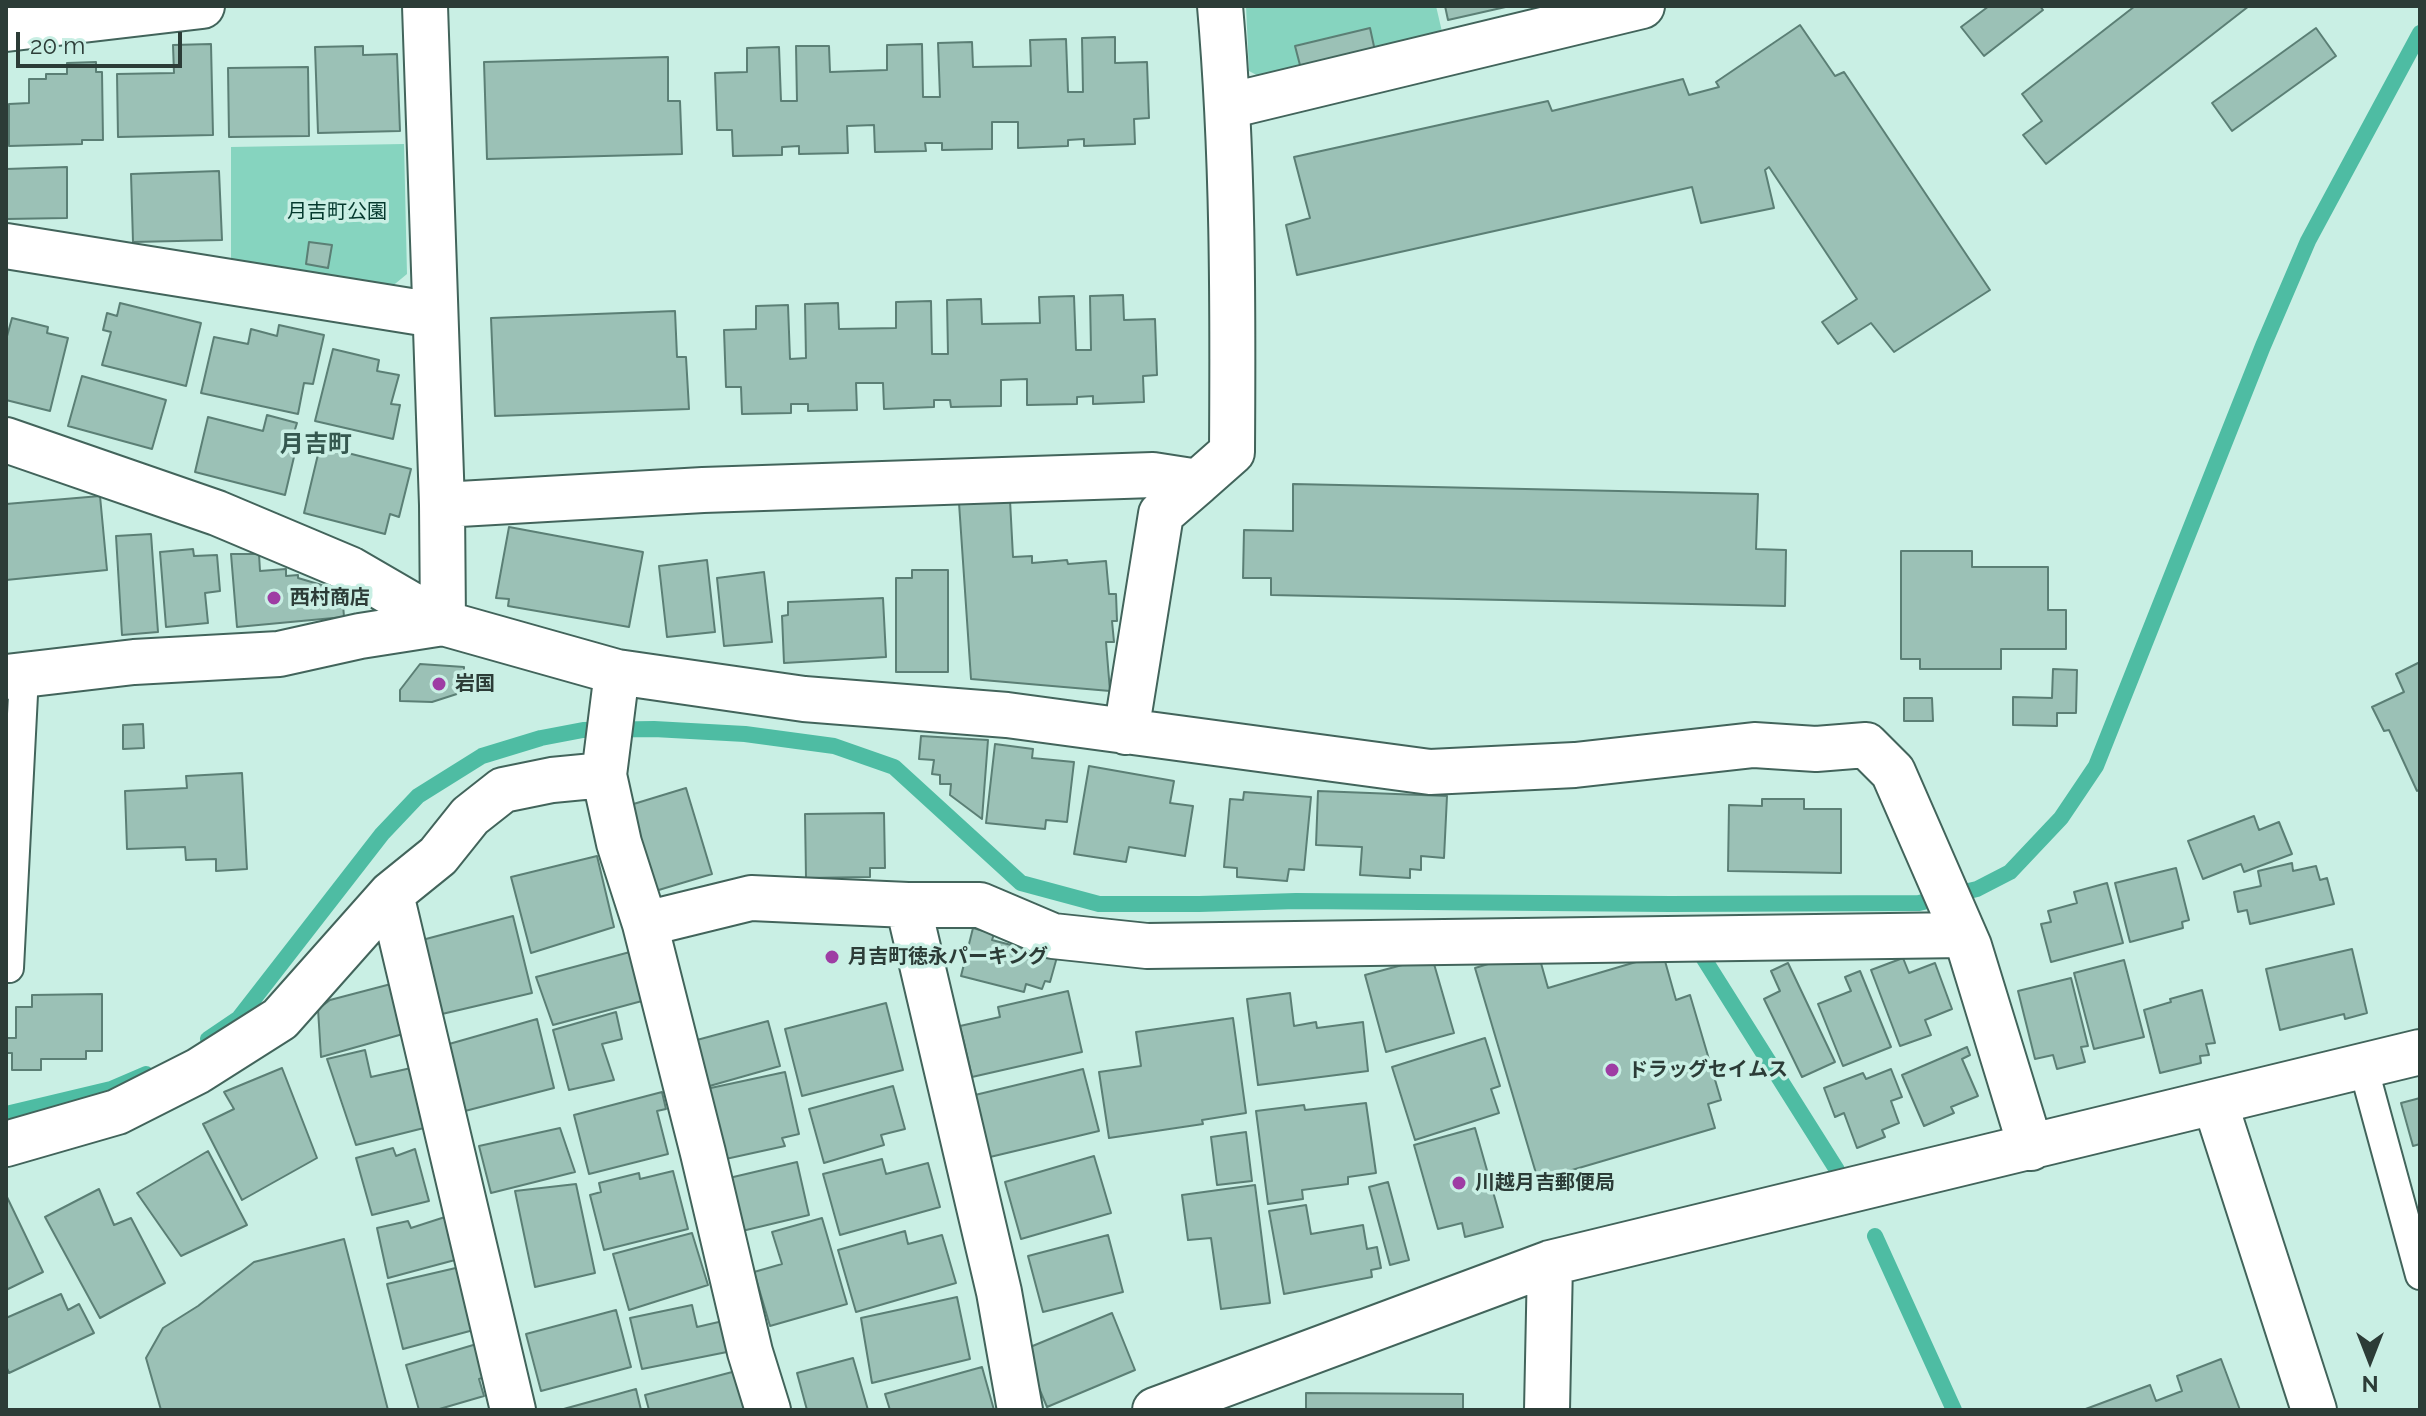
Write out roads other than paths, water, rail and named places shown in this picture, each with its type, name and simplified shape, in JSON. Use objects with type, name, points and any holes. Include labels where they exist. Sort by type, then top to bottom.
[{"type":"street","points":[[6,29],[202,6]]},
{"type":"street","points":[[425,6],[442,505],[443,623]]},
{"type":"street","points":[[1126,732],[1161,514],[1232,452],[1228,106],[1220,6]]},
{"type":"street","points":[[1228,106],[1642,6]]},
{"type":"street","points":[[6,246],[435,315]]},
{"type":"street","points":[[6,440],[217,513],[350,569],[443,623],[617,672],[804,699],[1007,715],[1430,772],[1575,765],[1754,745],[1816,749],[1866,745],[1893,772],[1937,868],[1964,935],[2031,1148]]},
{"type":"street","points":[[442,505],[703,490],[1138,475],[1198,482]]},
{"type":"street","points":[[15,676],[134,662],[279,654],[360,636],[443,623]]},
{"type":"street","points":[[617,672],[604,775],[619,843],[645,924],[750,1352],[768,1410]]},
{"type":"street","points":[[6,1144],[117,1112],[198,1071],[280,1019],[391,894],[438,856],[470,816],[503,790],[552,780],[604,775]]},
{"type":"street","points":[[391,894],[513,1410]]},
{"type":"street","points":[[645,924],[751,898],[980,905],[1053,936],[1147,946],[1964,935]]},
{"type":"street","points":[[908,905],[999,1292],[1020,1410]]},
{"type":"street","points":[[1155,1410],[1550,1263],[2420,1052]]},
{"type":"street","points":[[2215,1103],[2314,1410]]},
{"type":"street","points":[[1547,1410],[1550,1263]]},
{"type":"lane","points":[[9,968],[15,676]]},
{"type":"lane","points":[[2363,1066],[2420,1275]]},
{"type":"waterway","points":[[208,1039],[239,1018],[382,834],[418,796],[482,756],[541,738],[583,730],[654,729],[745,734],[834,746],[894,767],[1021,883],[1099,904],[1296,901],[1919,903],[1977,889],[2010,872],[2061,818],[2096,766],[2263,346],[2308,241],[2420,33]]},
{"type":"waterway","points":[[1694,943],[1837,1170]]},
{"type":"waterway","points":[[6,1114],[111,1089],[146,1074]]},
{"type":"waterway","points":[[1875,1236],[1954,1410]]},
{"type":"place","name":"西村商店","points":[[274,598]]},
{"type":"place","name":"岩国","points":[[439,684]]},
{"type":"place","name":"月吉町徳永パーキング","points":[[832,957]]},
{"type":"place","name":"ドラッグセイムス","points":[[1612,1070]]},
{"type":"place","name":"川越月吉郵便局","points":[[1459,1183]]},
{"type":"district","name":"月吉町","points":[[316,445]]},
{"type":"park label","name":"月吉町公園","points":[[337,212]]}]
